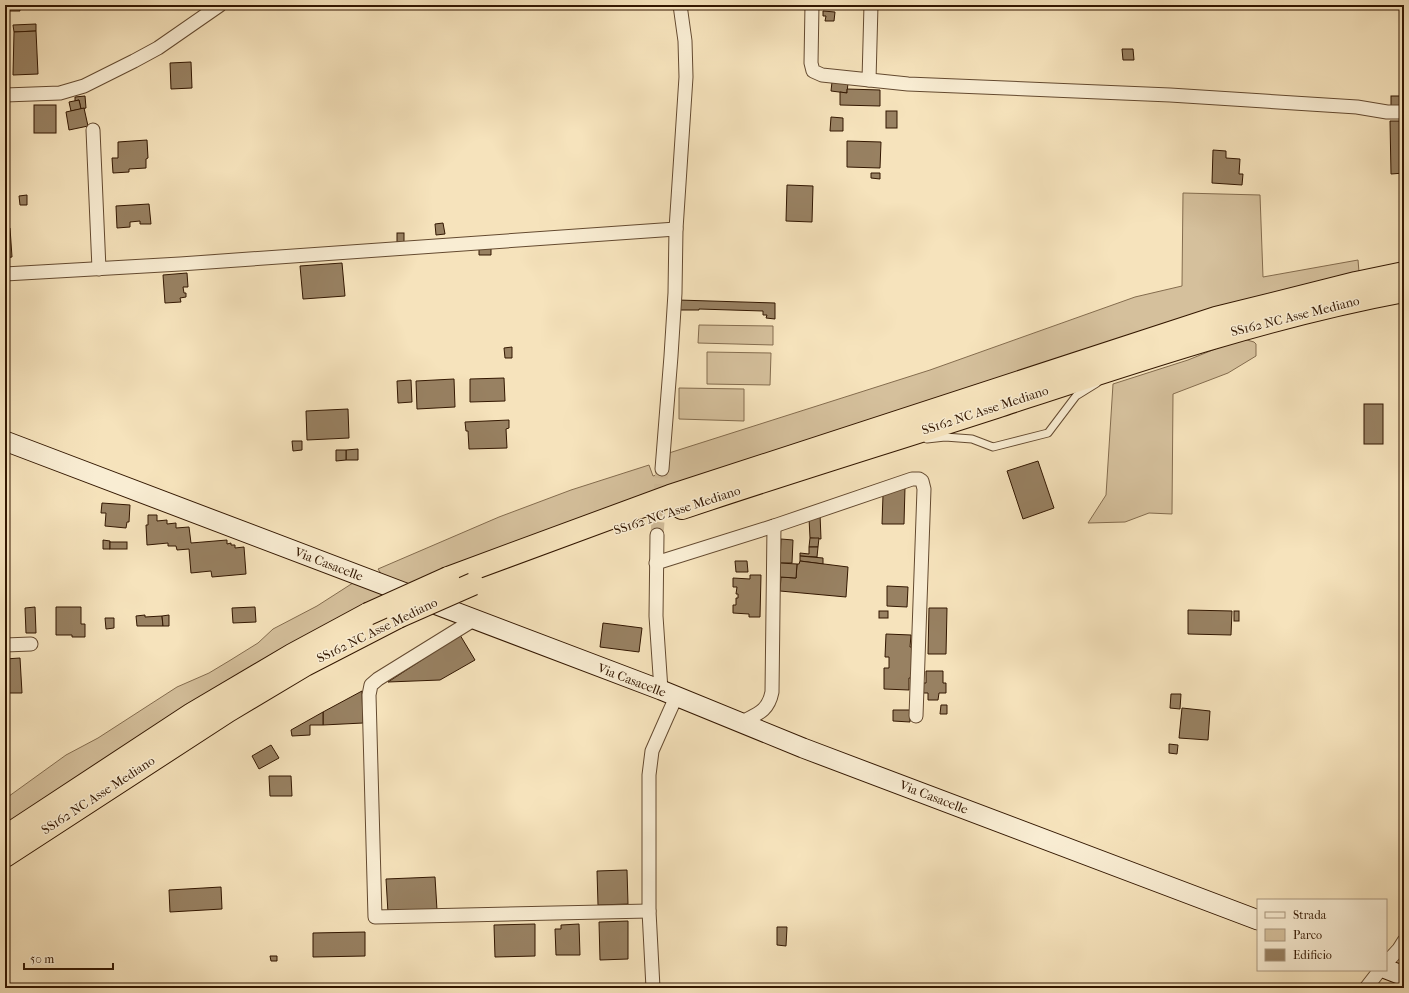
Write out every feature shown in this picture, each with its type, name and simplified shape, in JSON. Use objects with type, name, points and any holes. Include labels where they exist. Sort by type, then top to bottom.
[{"type":"highway","name":"SS162 NC Asse Mediano","points":[[5,837],[192,714],[292,655],[368,614],[448,578],[670,496],[1217,327],[1356,282],[1404,274]]},
{"type":"highway","name":"SS162 NC Asse Mediano","points":[[5,856],[228,711],[305,665],[398,617],[473,584],[627,526],[1152,356],[1217,327],[1404,290]]},
{"type":"street","points":[[5,95],[60,93],[84,86],[158,48],[220,5]]},
{"type":"street","points":[[662,469],[675,293],[676,229],[686,77],[685,41],[680,5]]},
{"type":"street","points":[[812,5],[811,62],[814,71],[822,75],[908,84],[1170,95],[1357,107],[1387,112],[1404,112]]},
{"type":"street","points":[[869,80],[871,5]]},
{"type":"street","points":[[94,130],[99,269]]},
{"type":"street","points":[[5,274],[99,269],[676,229]]},
{"type":"street","name":"Via Casacelle","points":[[5,442],[669,694],[811,751],[1257,920]]},
{"type":"street","points":[[656,563],[774,526],[912,479],[919,479],[922,481],[924,489],[916,716]]},
{"type":"street","points":[[740,723],[766,708],[771,701],[774,526]]},
{"type":"street","points":[[653,988],[649,911],[649,775],[652,751],[667,716],[669,694],[656,616],[657,535]]},
{"type":"street","points":[[475,620],[378,679],[371,685],[369,695],[375,918],[649,911]]},
{"type":"street","points":[[5,645],[31,644]]},
{"type":"street","points":[[1387,962],[1404,941]]},
{"type":"street","points":[[1387,969],[1404,976]]},
{"type":"street","points":[[1366,988],[1379,971]]},
{"type":"lane","points":[[890,442],[945,437],[972,439],[993,448],[1048,433],[1076,396],[1100,381],[1152,356]]},
{"type":"green space","points":[[1183,193],[1260,195],[1263,277],[1358,260],[1359,272],[407,587],[384,578],[378,569],[499,517],[571,490],[649,465],[653,476],[668,472],[669,453],[930,370],[1135,297],[1182,286]]},
{"type":"green space","points":[[699,325],[773,326],[773,345],[698,343]]},
{"type":"green space","points":[[1247,340],[1256,344],[1256,356],[1228,373],[1173,394],[1172,514],[1149,513],[1125,522],[1088,523],[1106,495],[1113,384],[1188,360],[1235,341]]},
{"type":"green space","points":[[707,352],[771,353],[770,385],[707,384]]},
{"type":"green space","points":[[679,388],[744,389],[744,421],[679,419]]},
{"type":"green space","points":[[356,581],[365,584],[383,595],[288,647],[5,826],[5,799],[66,755],[98,738],[177,687],[209,673],[229,661],[258,643],[273,629],[317,606]]},
{"type":"building","points":[[5,5],[19,5],[20,11],[5,11]]},
{"type":"building","points":[[823,11],[835,12],[834,21],[825,21],[826,16],[823,16]]},
{"type":"building","points":[[36,24],[36,31],[14,32],[13,25]]},
{"type":"building","points":[[36,31],[38,74],[13,75],[14,32]]},
{"type":"building","points":[[1122,49],[1133,49],[1134,60],[1123,60]]},
{"type":"building","points":[[191,62],[192,88],[171,89],[170,63]]},
{"type":"building","points":[[832,82],[848,83],[847,93],[831,91]]},
{"type":"building","points":[[847,89],[880,90],[880,106],[840,105],[840,92],[847,93]]},
{"type":"building","points":[[85,96],[86,108],[81,109],[79,100],[75,101],[75,97]]},
{"type":"building","points":[[1391,96],[1404,96],[1404,109],[1391,109]]},
{"type":"building","points":[[79,100],[81,109],[71,111],[69,102]]},
{"type":"building","points":[[34,105],[56,105],[56,133],[34,133]]},
{"type":"building","points":[[84,108],[88,126],[69,130],[66,112]]},
{"type":"building","points":[[886,111],[897,111],[897,128],[886,128]]},
{"type":"building","points":[[831,117],[843,118],[843,131],[830,131]]},
{"type":"building","points":[[1390,121],[1404,121],[1404,173],[1391,174]]},
{"type":"building","points":[[147,140],[148,158],[146,159],[146,168],[129,169],[129,172],[113,173],[112,158],[118,158],[118,142]]},
{"type":"building","points":[[847,141],[881,142],[880,168],[847,167]]},
{"type":"building","points":[[1213,150],[1226,151],[1226,158],[1240,159],[1239,174],[1243,174],[1242,185],[1212,183]]},
{"type":"building","points":[[871,173],[880,173],[880,179],[871,178]]},
{"type":"building","points":[[787,185],[813,186],[812,222],[786,221]]},
{"type":"building","points":[[27,195],[27,205],[20,205],[19,196]]},
{"type":"building","points":[[149,204],[151,224],[140,224],[140,221],[130,222],[130,227],[117,228],[116,206]]},
{"type":"building","points":[[443,223],[445,234],[436,235],[435,224]]},
{"type":"building","points":[[5,228],[10,228],[12,257],[5,258]]},
{"type":"building","points":[[397,233],[404,233],[404,242],[397,242]]},
{"type":"building","points":[[491,246],[491,255],[479,255],[479,247]]},
{"type":"building","points":[[342,263],[345,296],[303,299],[300,266]]},
{"type":"building","points":[[187,273],[188,287],[183,287],[186,297],[180,298],[181,302],[165,303],[163,275]]},
{"type":"building","points":[[678,300],[775,303],[775,319],[766,318],[767,315],[763,315],[763,311],[699,309],[678,310]]},
{"type":"building","points":[[512,347],[512,358],[505,358],[504,348]]},
{"type":"building","points":[[504,378],[505,401],[470,402],[470,379]]},
{"type":"building","points":[[454,379],[455,407],[417,409],[416,381]]},
{"type":"building","points":[[411,380],[412,402],[398,403],[397,381]]},
{"type":"building","points":[[1364,404],[1383,404],[1383,444],[1364,444]]},
{"type":"building","points":[[348,409],[349,438],[307,440],[306,411]]},
{"type":"building","points":[[509,420],[509,428],[506,429],[507,448],[469,449],[468,431],[466,431],[465,422]]},
{"type":"building","points":[[292,441],[302,441],[302,450],[293,451]]},
{"type":"building","points":[[358,449],[358,460],[346,460],[346,450]]},
{"type":"building","points":[[336,450],[346,450],[346,460],[336,461]]},
{"type":"building","points":[[1038,461],[1054,508],[1023,519],[1007,471]]},
{"type":"building","points":[[905,487],[904,524],[882,524],[883,495]]},
{"type":"building","points":[[102,503],[130,505],[129,522],[127,522],[126,528],[105,526],[106,513],[101,513]]},
{"type":"building","points":[[820,514],[821,539],[810,538],[809,518]]},
{"type":"building","points":[[148,515],[157,515],[157,521],[167,520],[167,524],[176,523],[176,528],[189,527],[191,543],[227,540],[227,544],[231,543],[231,545],[235,545],[235,548],[244,547],[246,574],[212,577],[211,571],[191,573],[189,549],[177,550],[176,546],[168,546],[168,543],[147,545],[146,525],[148,525]]},
{"type":"building","points":[[810,538],[819,538],[818,547],[809,547]]},
{"type":"building","points":[[781,539],[793,540],[792,563],[780,563]]},
{"type":"building","points":[[103,540],[110,541],[110,549],[103,549]]},
{"type":"building","points":[[110,542],[127,542],[127,549],[110,549]]},
{"type":"building","points":[[809,547],[818,547],[817,557],[800,556],[800,553],[809,554]]},
{"type":"building","points":[[800,556],[823,558],[823,564],[800,561]]},
{"type":"building","points":[[735,561],[747,561],[748,572],[736,572]]},
{"type":"building","points":[[800,561],[848,567],[846,597],[780,591],[781,577],[796,578],[797,564],[799,564]]},
{"type":"building","points":[[780,563],[797,564],[796,578],[780,577]]},
{"type":"building","points":[[750,575],[761,575],[760,617],[749,617],[749,614],[733,613],[733,605],[736,605],[736,598],[738,598],[738,594],[736,594],[737,587],[733,587],[733,578],[750,579]]},
{"type":"building","points":[[887,586],[908,587],[907,607],[887,606]]},
{"type":"building","points":[[35,607],[36,633],[26,633],[25,608]]},
{"type":"building","points":[[56,607],[81,607],[81,624],[85,624],[85,637],[56,635]]},
{"type":"building","points":[[255,607],[256,622],[233,623],[232,608]]},
{"type":"building","points":[[929,608],[947,608],[946,654],[928,654]]},
{"type":"building","points":[[1188,610],[1232,611],[1231,635],[1188,634]]},
{"type":"building","points":[[879,611],[888,611],[888,618],[879,618]]},
{"type":"building","points":[[1234,611],[1239,611],[1239,621],[1234,621]]},
{"type":"building","points":[[145,615],[145,617],[162,616],[163,626],[137,626],[136,616]]},
{"type":"building","points":[[169,615],[169,626],[163,626],[162,616]]},
{"type":"building","points":[[105,618],[114,618],[114,628],[106,629]]},
{"type":"building","points":[[603,623],[642,628],[639,652],[600,647]]},
{"type":"building","points":[[886,634],[911,635],[910,647],[913,647],[913,678],[909,678],[909,690],[884,689],[884,668],[889,668],[889,657],[885,657]]},
{"type":"building","points":[[460,635],[475,660],[440,680],[388,682]]},
{"type":"building","points":[[20,658],[22,693],[5,693],[5,659]]},
{"type":"building","points":[[926,671],[943,671],[943,683],[946,683],[946,693],[939,693],[938,700],[928,700],[928,693],[923,693],[923,683],[926,683]]},
{"type":"building","points":[[362,691],[363,723],[323,725],[323,712]]},
{"type":"building","points":[[1171,694],[1181,694],[1180,709],[1170,708]]},
{"type":"building","points":[[941,705],[947,705],[947,714],[940,714]]},
{"type":"building","points":[[1182,708],[1210,711],[1208,740],[1179,738]]},
{"type":"building","points":[[893,710],[910,710],[910,722],[893,721]]},
{"type":"building","points":[[323,712],[323,725],[310,725],[310,735],[292,736],[291,730]]},
{"type":"building","points":[[1169,744],[1178,745],[1177,754],[1169,753]]},
{"type":"building","points":[[271,745],[279,758],[259,769],[252,756]]},
{"type":"building","points":[[269,776],[291,776],[292,796],[270,796]]},
{"type":"building","points":[[627,870],[628,904],[598,905],[597,871]]},
{"type":"building","points":[[435,877],[437,910],[388,913],[386,879]]},
{"type":"building","points":[[221,887],[222,909],[170,912],[169,890]]},
{"type":"building","points":[[628,921],[628,959],[600,960],[599,922]]},
{"type":"building","points":[[535,924],[535,956],[495,957],[494,925]]},
{"type":"building","points":[[579,924],[580,955],[556,955],[555,929],[561,929],[561,925]]},
{"type":"building","points":[[777,927],[787,927],[786,946],[777,945]]},
{"type":"building","points":[[365,932],[365,956],[313,957],[313,933]]},
{"type":"building","points":[[270,956],[277,956],[277,961],[271,961]]},
{"type":"tunnel","points":[[657,535],[662,469]]}]
